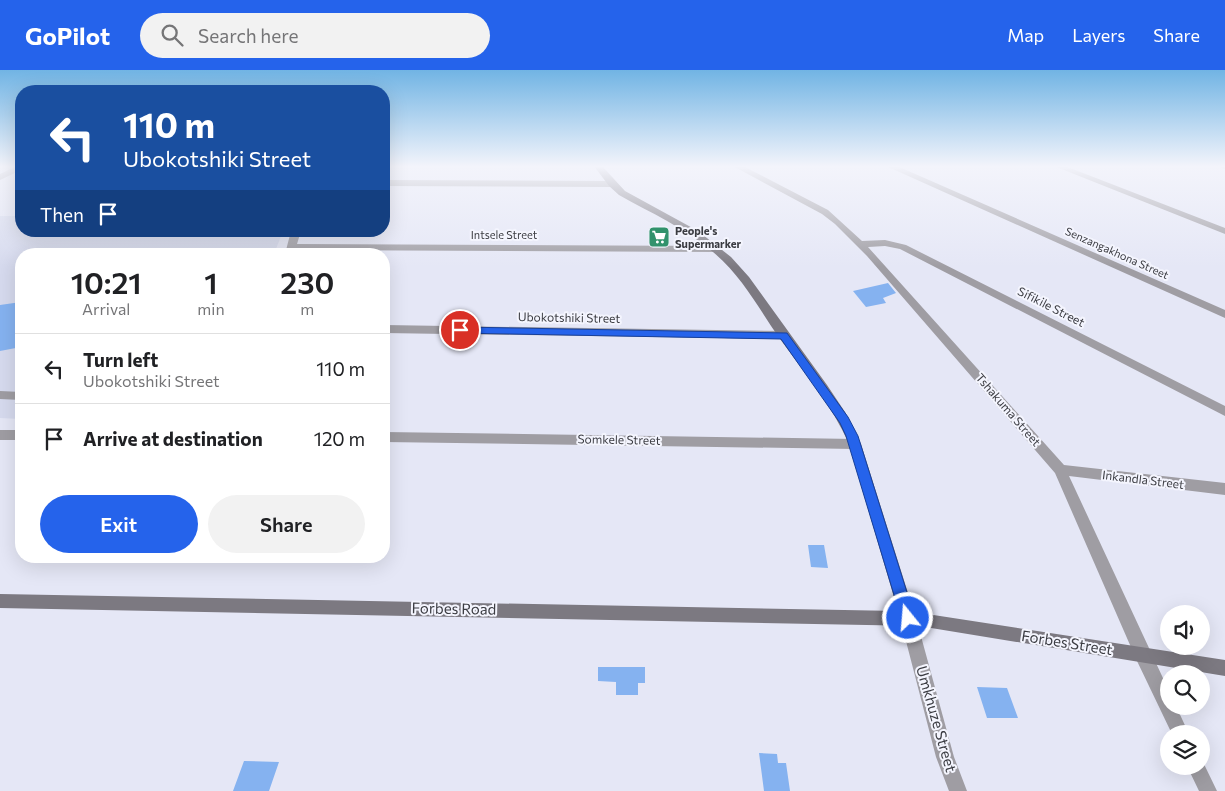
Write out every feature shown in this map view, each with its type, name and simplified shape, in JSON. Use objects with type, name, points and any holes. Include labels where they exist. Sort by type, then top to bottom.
[{"type":"street","points":[[634,200],[693,234],[716,250],[758,297],[844,420],[855,444],[908,618]]},
{"type":"street","name":"Tshakuma Street","points":[[801,200],[825,212],[860,244],[1060,470],[1142,655],[1176,725]]},
{"type":"street","name":"Senzangakhona Street","points":[[966,200],[1225,314]]},
{"type":"street","points":[[1144,200],[1225,231]]},
{"type":"street","name":"Sifikile Street","points":[[860,244],[884,243],[903,247],[1225,411]]},
{"type":"street","name":"Intsele Street","points":[[390,250],[716,250]]},
{"type":"street","name":"Ubokotshiki Street","points":[[390,330],[784,335]]},
{"type":"street","points":[[0,435],[15,435]]},
{"type":"street","name":"Somkele Street","points":[[390,437],[855,444]]},
{"type":"street","name":"Inkandla Street","points":[[1060,470],[1225,489]]},
{"type":"street","name":"Forbes Road","points":[[0,601],[908,618]]},
{"type":"street","name":"Forbes Street","points":[[908,618],[919,618],[1225,668]]},
{"type":"street","name":"Umkhuze Street","points":[[908,618],[945,757],[958,791]]},
{"type":"street","points":[[1200,775],[1208,791]]},
{"type":"lane","points":[[0,395],[15,396]]},
{"type":"shaded area","points":[[0,216],[15,216],[15,237],[281,237],[276,248],[15,248],[15,419],[0,418]]},
{"type":"building","points":[[888,283],[896,293],[883,298],[886,303],[866,307],[853,291]]},
{"type":"building","points":[[15,303],[15,348],[0,351],[0,305]]},
{"type":"building","points":[[808,545],[824,545],[828,568],[811,567]]},
{"type":"building","points":[[598,667],[645,667],[645,683],[638,683],[638,695],[616,695],[616,682],[598,681]]},
{"type":"building","points":[[977,687],[1007,688],[1018,718],[987,718]]},
{"type":"building","points":[[759,753],[777,754],[778,763],[786,763],[790,791],[764,791]]},
{"type":"building","points":[[244,761],[279,762],[269,791],[233,791]]},
{"type":"place","name":"People's Supermarker","points":[[659,237]]},
{"type":"route","points":[[460,330],[784,335],[844,420],[852,436],[908,618]]}]
